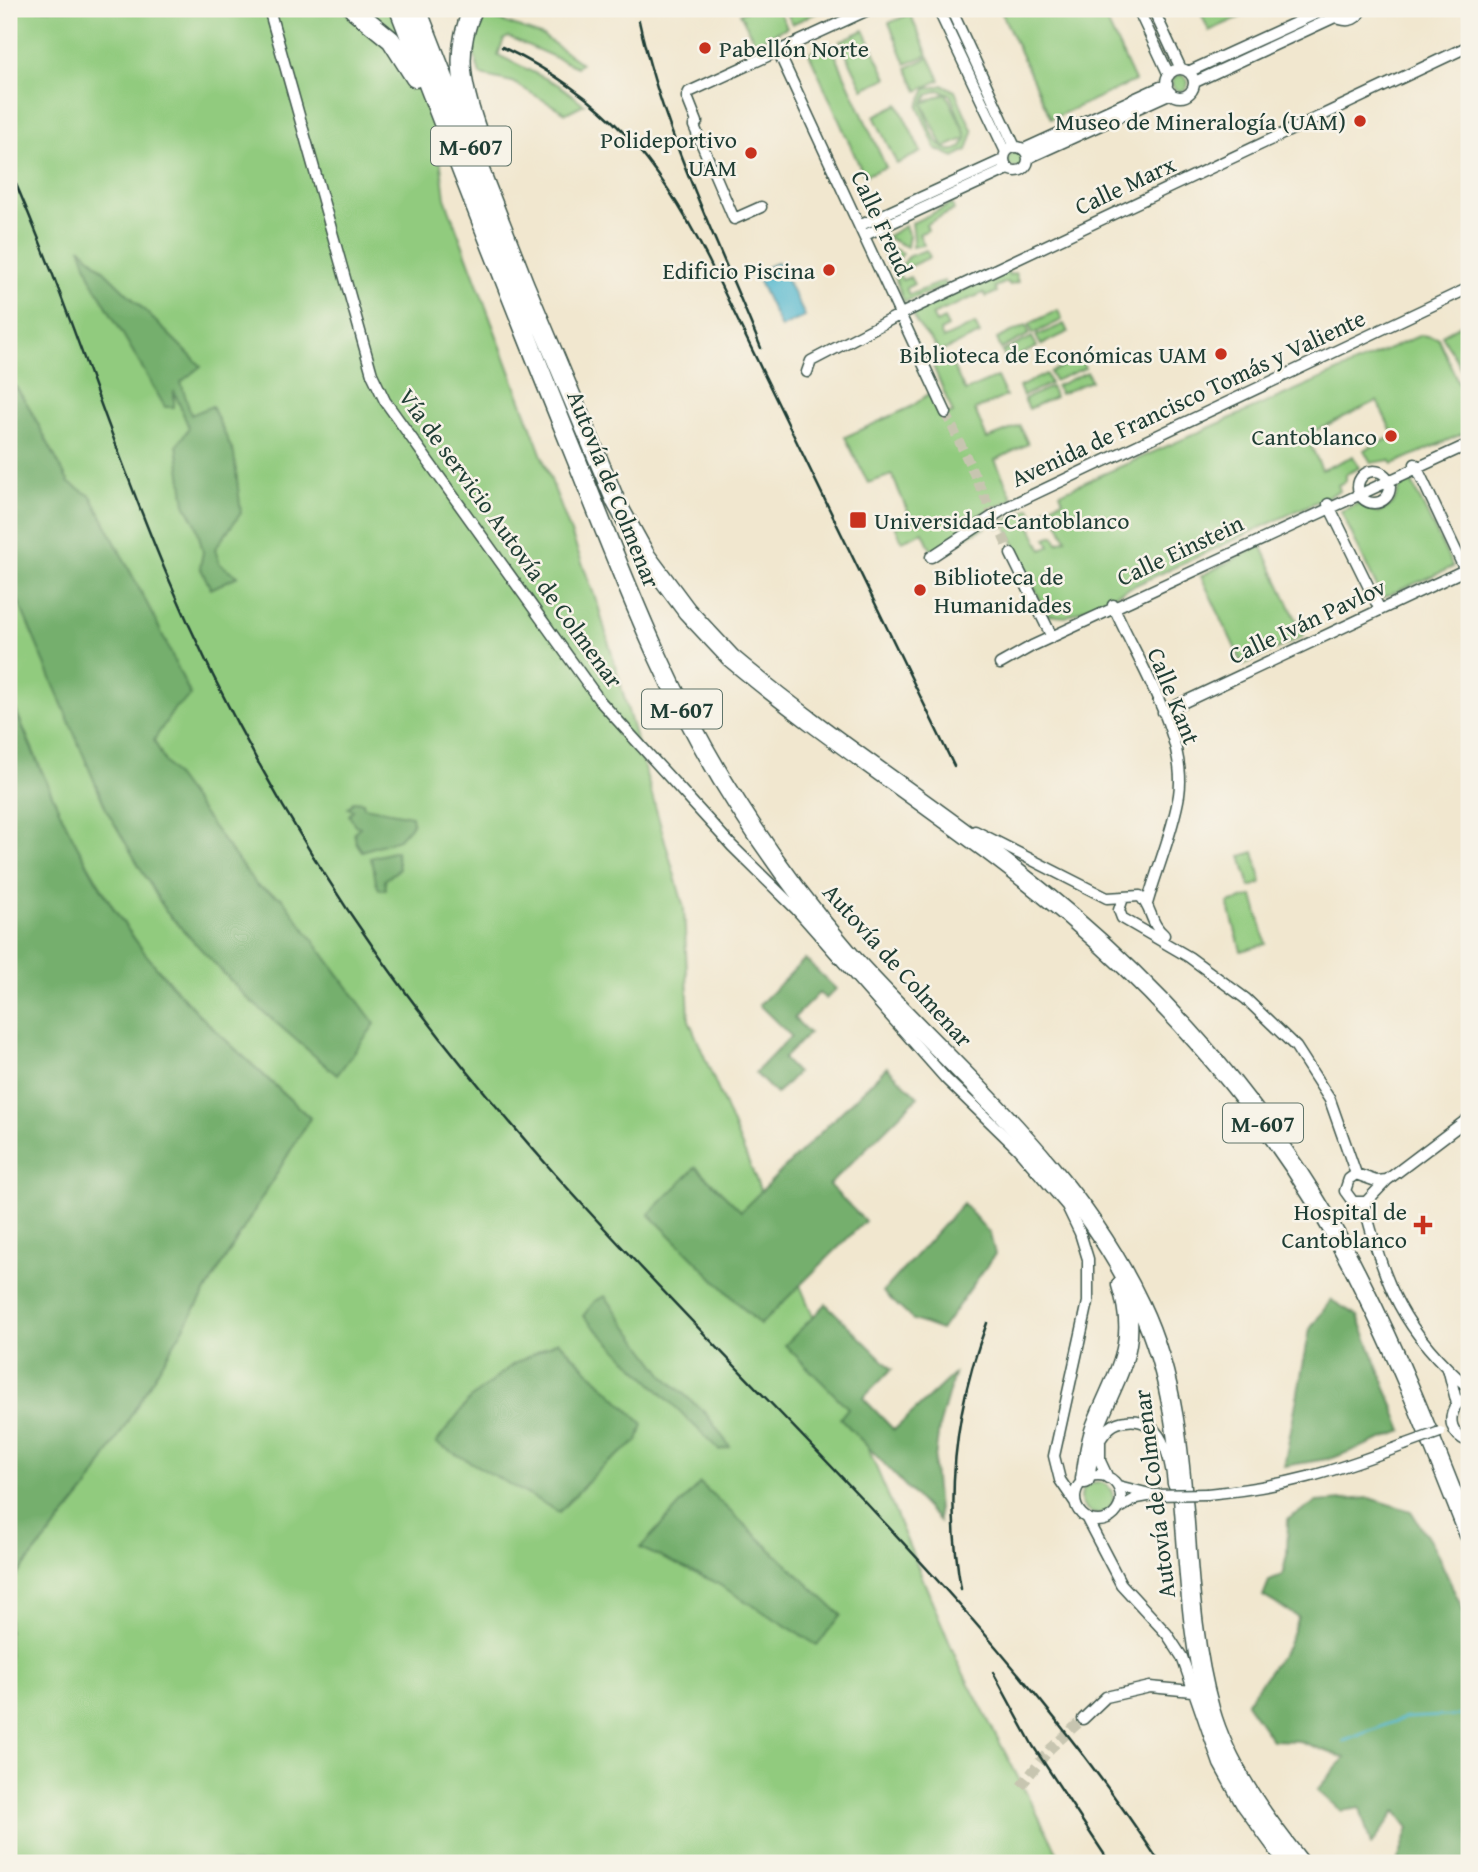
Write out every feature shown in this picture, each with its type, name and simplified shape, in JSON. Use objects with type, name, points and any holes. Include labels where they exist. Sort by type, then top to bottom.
[{"type":"highway","points":[[353,9],[384,32],[407,62],[467,208],[498,265]]},
{"type":"highway","name":"Autovía de Colmenar","points":[[398,9],[498,265],[661,667],[685,716],[737,804],[786,874],[851,956],[1016,1130],[1082,1207],[1143,1310],[1162,1366],[1177,1437],[1197,1646],[1211,1711],[1232,1762],[1251,1794],[1300,1863]]},
{"type":"highway","name":"Autovía de Colmenar","points":[[417,9],[524,283],[615,502],[646,556],[687,611],[731,658],[1068,914],[1146,986],[1208,1054],[1262,1121],[1315,1200],[1359,1278],[1398,1360],[1469,1535]]},
{"type":"highway","points":[[473,9],[461,43],[461,67],[472,114],[517,242],[524,283]]},
{"type":"highway","points":[[1082,1207],[1092,1234],[1121,1286],[1128,1307],[1129,1337],[1122,1371],[1089,1448],[1085,1479]]},
{"type":"street","name":"Vía de servicio Autovía de Colmenar","points":[[269,9],[372,374],[385,401],[600,701],[732,846],[796,909],[898,1027],[1018,1149],[1066,1206],[1080,1233],[1089,1280],[1088,1302],[1055,1456],[1060,1480],[1075,1502]]},
{"type":"street","points":[[761,207],[734,219],[694,126],[697,122],[687,97],[689,92],[870,9]]},
{"type":"street","points":[[938,9],[1014,156]]},
{"type":"street","points":[[951,9],[1014,156]]},
{"type":"street","points":[[1138,9],[1169,84],[1184,96],[1191,92],[1195,82],[1335,13],[1345,20],[1354,19],[1361,9]]},
{"type":"street","points":[[1153,9],[1185,70],[1195,82]]},
{"type":"street","points":[[863,230],[1169,84],[1185,70],[1326,9]]},
{"type":"street","name":"Calle Marx","points":[[807,372],[811,361],[901,314],[1469,46]]},
{"type":"street","name":"Calle Freud","points":[[778,51],[946,413]]},
{"type":"street","name":"Avenida de Francisco Tomás y Valiente","points":[[931,557],[1007,507],[1469,288]]},
{"type":"street","name":"Calle Einstein","points":[[1000,664],[1051,635],[1469,442]]},
{"type":"street","points":[[1417,466],[1467,569]]},
{"type":"street","name":"Calle Einstein","points":[[1359,493],[1359,481],[1365,473],[1374,471],[1388,479]]},
{"type":"street","points":[[1329,506],[1380,610]]},
{"type":"street","points":[[1011,554],[1051,635]]},
{"type":"street","name":"Calle Iván Pavlov","points":[[1163,712],[1467,569]]},
{"type":"street","name":"Calle Kant","points":[[1114,607],[1163,712],[1176,750],[1179,795],[1147,907]]},
{"type":"street","points":[[928,807],[1107,898],[1123,898],[1135,894],[1153,881]]},
{"type":"street","points":[[1135,894],[1147,907],[1156,929],[1246,999],[1296,1047],[1330,1100],[1356,1174]]},
{"type":"street","points":[[1123,898],[1119,905],[1120,914],[1125,921],[1134,923],[1185,954]]},
{"type":"street","points":[[1134,923],[1143,919],[1147,907]]},
{"type":"street","points":[[1356,1174],[1349,1179],[1345,1191],[1353,1202],[1364,1203],[1387,1180],[1469,1118]]},
{"type":"street","points":[[1356,1174],[1372,1180],[1387,1180]]},
{"type":"street","points":[[1372,1180],[1373,1195]]},
{"type":"street","points":[[1364,1203],[1379,1263],[1399,1311],[1469,1388]]},
{"type":"street","points":[[1440,1432],[1451,1420],[1457,1404],[1453,1377],[1444,1362]]},
{"type":"street","points":[[1457,1404],[1469,1396]]},
{"type":"street","points":[[1108,1478],[1098,1454],[1104,1434],[1121,1421],[1131,1420],[1147,1425],[1158,1435],[1171,1462],[1175,1503],[1185,1531]]},
{"type":"street","points":[[1451,1420],[1456,1433]]},
{"type":"street","points":[[1087,1519],[1106,1520],[1137,1498],[1153,1495],[1266,1489],[1301,1481],[1440,1432],[1456,1433],[1469,1442]]},
{"type":"street","points":[[1153,1495],[1118,1486],[1102,1475],[1085,1479],[1077,1489],[1075,1502],[1087,1519],[1121,1584],[1167,1634],[1182,1657],[1203,1723],[1241,1804],[1284,1863]]},
{"type":"street","points":[[1118,1486],[1121,1494],[1118,1509]]},
{"type":"street","points":[[1083,1719],[1106,1696],[1150,1687],[1192,1691]]},
{"type":"green space","points":[[9,9],[422,9],[445,198],[598,605],[684,908],[689,1020],[958,1663],[1063,1863],[9,1863],[9,1585],[86,1490],[310,1118],[198,1014],[146,955],[117,914],[65,825],[9,694]]},
{"type":"green space","points":[[497,9],[517,9],[498,20],[543,36],[581,63],[577,67],[509,37],[504,39],[498,55],[559,85],[584,104],[566,113],[512,82],[480,75],[472,46],[484,16]]},
{"type":"green space","points":[[750,9],[778,9],[787,27],[755,43],[740,13]]},
{"type":"green space","points":[[785,9],[825,9],[792,24]]},
{"type":"green space","points":[[1000,9],[1101,9],[1135,81],[1051,119]]},
{"type":"green space","points":[[1199,9],[1258,9],[1209,31]]},
{"type":"green space","points":[[910,14],[928,55],[906,64],[889,23]]},
{"type":"green space","points":[[864,30],[887,78],[863,89],[840,41]]},
{"type":"green space","points":[[830,43],[886,167],[864,176],[809,53]]},
{"type":"green space","points":[[929,57],[940,80],[918,91],[907,68]]},
{"type":"green space","points":[[1180,75],[1186,77],[1186,89],[1180,91],[1174,89],[1172,83],[1174,77]]},
{"type":"green space","points":[[943,85],[955,91],[973,132],[967,150],[954,157],[936,149],[918,107],[926,89]],"holes":[[[939,90],[950,94],[967,137],[946,93],[923,103],[929,94]],[[923,105],[944,147],[931,130]],[[966,138],[962,147],[954,150],[944,148]]]},
{"type":"green space","points":[[898,104],[921,152],[897,164],[874,116]]},
{"type":"green space","points":[[1016,152],[1022,154],[1022,166],[1016,168],[1010,166],[1008,160],[1010,154]]},
{"type":"green space","points":[[952,204],[954,210],[926,224],[928,230],[919,234],[924,245],[912,247],[912,223]]},
{"type":"green space","points":[[905,226],[909,235],[907,247],[886,237]]},
{"type":"green space","points":[[884,245],[903,253],[893,268],[890,268],[882,249]]},
{"type":"green space","points":[[80,247],[201,366],[181,382],[191,415],[212,406],[234,454],[241,513],[215,549],[220,564],[238,576],[211,589],[200,567],[203,552],[196,524],[185,504],[177,445],[189,428],[174,391],[174,407],[165,407],[92,281]]},
{"type":"green space","points":[[926,250],[930,257],[898,272],[902,280],[910,277],[914,284],[906,288],[909,295],[944,281],[946,286],[904,302],[894,275],[909,256]]},
{"type":"green space","points":[[1007,270],[1009,275],[1015,273],[1018,282],[1010,285],[1007,282],[995,287],[997,292],[986,297],[983,293],[932,315],[936,323],[944,319],[948,327],[940,331],[943,339],[975,324],[980,334],[940,352],[917,323],[915,312]]},
{"type":"green space","points":[[1058,310],[1062,320],[1033,334],[1029,324]]},
{"type":"green space","points":[[1064,324],[1068,332],[1041,345],[1036,336]]},
{"type":"green space","points":[[1462,324],[1469,324],[1469,383],[1442,335]]},
{"type":"green space","points":[[1026,325],[1030,334],[1001,349],[997,339]]},
{"type":"green space","points":[[1421,335],[1438,338],[1469,406],[1469,431],[1393,464],[1390,460],[1371,463],[1364,450],[1394,436],[1377,401],[1306,435],[1322,470],[1353,456],[1359,468],[1346,474],[1346,481],[1338,485],[1340,491],[1066,617],[1047,615],[1004,521],[1030,508],[1036,521],[1030,525],[1042,550],[1050,546],[1046,538],[1054,535],[1058,543],[1066,539],[1054,513],[1047,516],[1044,509],[1063,500],[1060,493]]},
{"type":"green space","points":[[1032,337],[1037,347],[1007,361],[1002,352]]},
{"type":"green space","points":[[949,358],[965,391],[997,377],[1006,396],[975,410],[987,439],[1020,426],[1028,444],[995,460],[1013,499],[979,515],[985,528],[932,552],[923,532],[902,541],[895,526],[911,519],[892,475],[868,483],[845,437],[911,407],[930,393],[942,416],[953,413],[933,366]]},
{"type":"green space","points":[[1080,359],[1085,368],[1054,381],[1050,372]]},
{"type":"green space","points":[[1087,372],[1091,381],[1060,394],[1056,386]]},
{"type":"green space","points":[[1046,374],[1050,384],[1023,396],[1019,387]]},
{"type":"green space","points":[[9,377],[28,405],[69,483],[91,496],[155,619],[191,696],[175,708],[154,740],[165,762],[257,886],[282,898],[375,1024],[337,1075],[246,997],[166,912],[107,811],[9,579]]},
{"type":"green space","points":[[1051,387],[1055,397],[1029,409],[1024,399]]},
{"type":"green space","points":[[1410,479],[1453,567],[1382,598],[1341,511],[1359,503],[1377,513],[1383,511],[1394,502],[1401,483]]},
{"type":"green space","points":[[1261,545],[1304,636],[1243,665],[1201,576]]},
{"type":"green space","points":[[9,695],[68,828],[123,923],[163,976],[183,997],[224,1039],[310,1118],[86,1490],[9,1585]]},
{"type":"green space","points":[[354,801],[363,802],[364,807],[412,816],[413,823],[399,839],[362,851],[354,832],[360,827],[355,825],[349,815],[353,810],[348,808]]},
{"type":"green space","points":[[396,851],[399,869],[385,880],[386,889],[380,890],[370,858]]},
{"type":"green space","points":[[1254,852],[1262,883],[1250,887],[1241,856]]},
{"type":"green space","points":[[1253,896],[1266,944],[1241,951],[1228,903]]},
{"type":"green space","points":[[805,959],[836,989],[826,999],[819,993],[794,1018],[809,1033],[783,1059],[797,1073],[776,1094],[755,1073],[791,1036],[759,1005]]},
{"type":"green space","points":[[887,1067],[918,1097],[829,1185],[865,1221],[760,1325],[649,1214],[696,1167],[741,1211]]},
{"type":"green space","points":[[963,1203],[990,1234],[995,1254],[941,1330],[913,1320],[883,1292]]},
{"type":"green space","points":[[605,1296],[666,1378],[706,1414],[730,1447],[719,1450],[583,1316],[595,1301]]},
{"type":"green space","points":[[1331,1300],[1358,1316],[1403,1431],[1333,1458],[1284,1466],[1310,1329]]},
{"type":"green space","points":[[826,1304],[892,1369],[863,1398],[894,1430],[954,1374],[939,1427],[934,1467],[939,1521],[840,1418],[848,1408],[785,1345]]},
{"type":"green space","points":[[558,1341],[643,1424],[638,1441],[601,1468],[559,1512],[436,1443],[470,1399],[512,1365]]},
{"type":"green space","points":[[1469,1405],[1469,1433],[1462,1427],[1460,1419],[1462,1411]]},
{"type":"green space","points":[[1097,1482],[1109,1486],[1113,1498],[1109,1510],[1097,1514],[1085,1510],[1081,1498],[1085,1486]]},
{"type":"green space","points":[[700,1483],[841,1615],[817,1645],[713,1581],[640,1548]]},
{"type":"green space","points":[[1370,1498],[1411,1511],[1435,1549],[1469,1623],[1469,1863],[1400,1863],[1398,1860],[1409,1828],[1396,1811],[1371,1845],[1360,1808],[1341,1811],[1317,1790],[1345,1758],[1299,1741],[1272,1740],[1246,1703],[1287,1647],[1298,1617],[1263,1596],[1269,1581],[1282,1576],[1287,1555],[1288,1519],[1316,1502]]},
{"type":"water","points":[[778,262],[805,316],[781,328],[755,273]]},
{"type":"waterway","points":[[1344,1741],[1404,1718],[1469,1715]]},
{"type":"tunnel","points":[[946,413],[1011,554]]},
{"type":"tunnel","points":[[1021,1786],[1050,1749],[1083,1719]]},
{"type":"railway","points":[[639,21],[677,147],[761,348]]},
{"type":"railway","points":[[502,47],[539,66],[600,110],[626,135],[670,192],[709,261],[954,766]]},
{"type":"railway","points":[[9,168],[51,269],[146,524],[189,625],[263,772],[349,912],[471,1076],[568,1189],[877,1515],[978,1626],[1073,1741],[1160,1863]]},
{"type":"railway","points":[[961,1589],[954,1521],[956,1454],[967,1388],[987,1323]]},
{"type":"railway","points":[[993,1672],[1033,1746],[1110,1863]]},
{"type":"place","name":"Pabellón Norte","points":[[705,48]]},
{"type":"place","name":"Museo de Mineralogía (UAM)","points":[[1360,121]]},
{"type":"place","name":"Polideportivo UAM","points":[[751,153]]},
{"type":"place","name":"Edificio Piscina","points":[[829,270]]},
{"type":"place","name":"Biblioteca de Económicas UAM","points":[[1221,354]]},
{"type":"place","name":"Cantoblanco","points":[[1391,436]]},
{"type":"place","name":"Universidad-Cantoblanco","points":[[858,520]]},
{"type":"place","name":"Biblioteca de Humanidades","points":[[920,590]]},
{"type":"place","name":"Hospital de Cantoblanco","points":[[1423,1225]]}]
